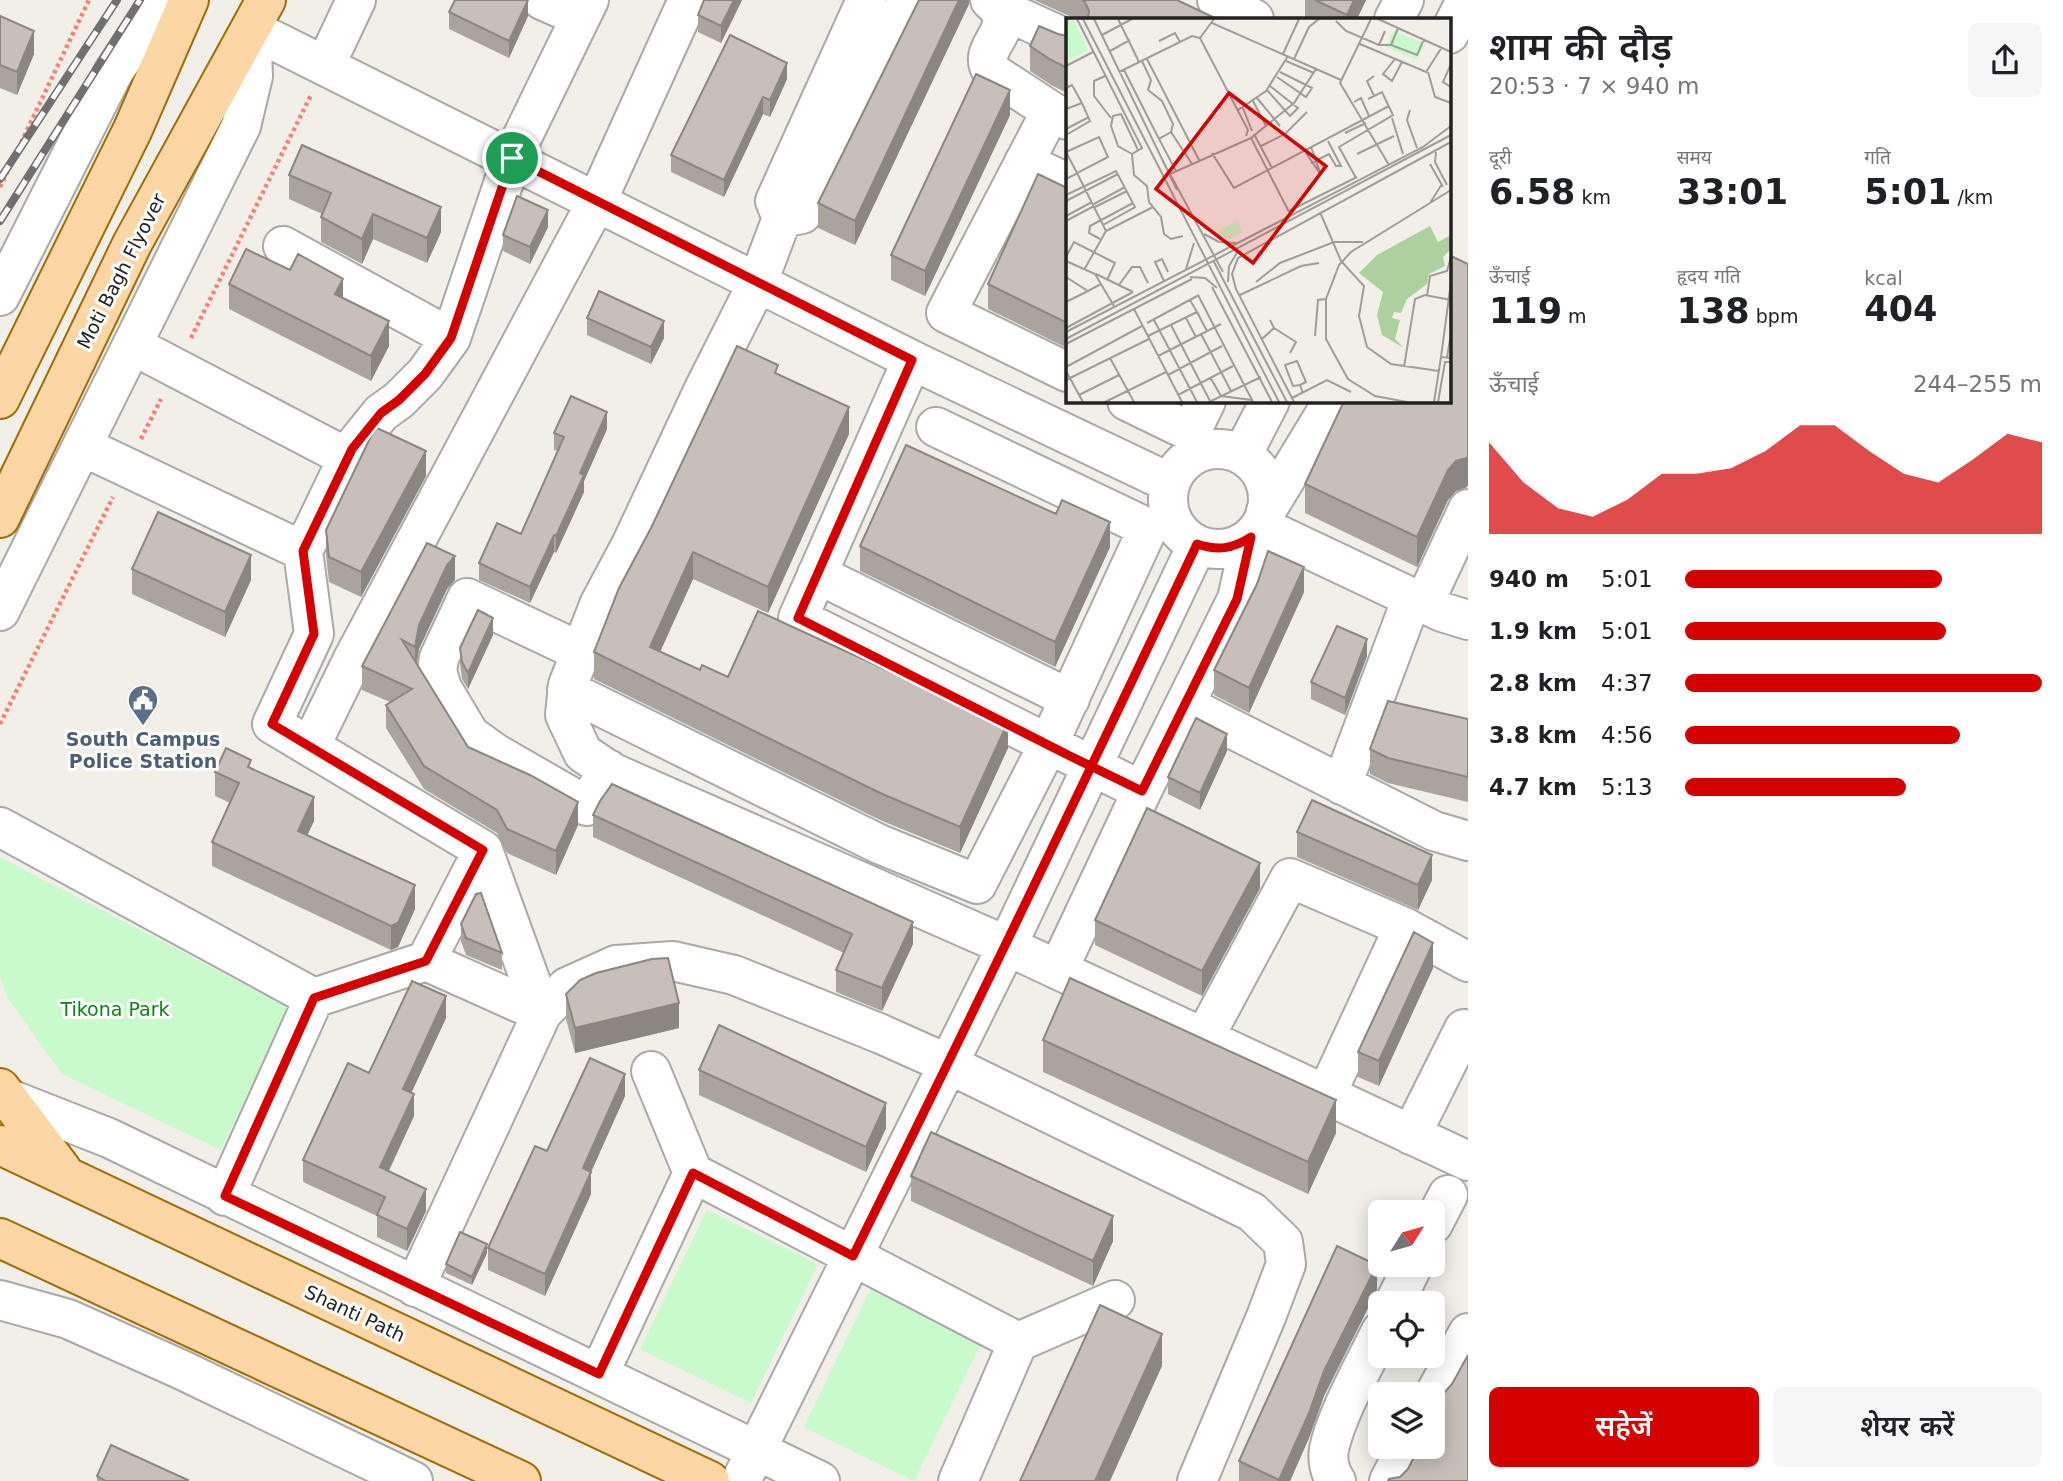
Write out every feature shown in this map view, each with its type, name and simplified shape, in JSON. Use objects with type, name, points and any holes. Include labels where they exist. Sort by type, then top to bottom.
[{"type":"main road","points":[[0,399],[133,129],[189,0]]},
{"type":"main road","name":"Moti Bagh Flyover","points":[[0,518],[132,244],[259,14]]},
{"type":"main road","points":[[4,1093],[69,1178]]},
{"type":"main road","name":"Shanti Path","points":[[0,1145],[710,1481]]},
{"type":"main road","points":[[4,1242],[521,1481]]},
{"type":"street","points":[[0,296],[113,74],[145,25],[173,0]]},
{"type":"street","points":[[325,66],[356,0]]},
{"type":"street","points":[[542,0],[585,9],[512,158],[451,338],[425,374],[399,400],[381,413],[352,449],[303,551],[314,634],[272,724],[483,850],[542,1013]]},
{"type":"street","points":[[310,747],[352,659],[597,201],[688,0]]},
{"type":"street","points":[[866,0],[775,201],[782,218],[758,282],[631,545],[599,605],[581,652],[567,690],[565,715],[583,752],[608,769],[1007,946],[1468,1161]]},
{"type":"street","points":[[782,218],[803,214],[907,0]]},
{"type":"street","points":[[1217,0],[1252,18]]},
{"type":"street","points":[[1395,18],[1404,0]]},
{"type":"street","points":[[1450,32],[1466,0]]},
{"type":"street","points":[[995,4],[1066,39]]},
{"type":"street","points":[[995,4],[1003,17],[1001,29],[987,58],[987,66],[993,73],[1059,116],[1024,162],[946,313],[1066,372]]},
{"type":"street","points":[[259,14],[325,66],[912,360],[1170,483]]},
{"type":"street","points":[[0,611],[241,126],[253,76],[259,14]]},
{"type":"street","points":[[1024,162],[1066,183]]},
{"type":"street","points":[[283,247],[451,338]]},
{"type":"street","points":[[132,345],[348,458]]},
{"type":"street","points":[[912,360],[798,618],[1091,767],[1148,804]]},
{"type":"street","points":[[1129,402],[1191,432],[1206,402]]},
{"type":"street","points":[[1242,455],[1269,402]]},
{"type":"street","points":[[1058,970],[1148,804],[1185,705],[1237,599],[1259,525],[1268,495],[1255,466],[1242,455],[1221,450],[1199,453],[1182,465],[1170,483],[1169,512],[1184,537],[1210,549],[1239,545],[1259,525],[1332,402]]},
{"type":"street","points":[[567,690],[880,844],[976,884],[1048,745],[1148,528],[936,427]]},
{"type":"street","points":[[82,446],[303,551]]},
{"type":"street","points":[[1342,785],[1374,699],[1418,601],[1468,509]]},
{"type":"street","points":[[1259,525],[1418,601],[1468,620]]},
{"type":"street","points":[[749,1465],[1007,946],[1197,544]]},
{"type":"street","points":[[817,575],[1070,699]]},
{"type":"street","points":[[581,652],[467,598],[439,657],[437,671],[442,688],[470,735],[587,807],[608,769]]},
{"type":"street","points":[[1374,699],[1414,708]]},
{"type":"street","points":[[1185,705],[1434,831],[1468,841]]},
{"type":"street","points":[[0,827],[314,998],[426,961],[542,1013]]},
{"type":"street","points":[[426,961],[483,850]]},
{"type":"street","points":[[1253,860],[1404,927],[1468,962]]},
{"type":"street","points":[[1204,1038],[1290,878]]},
{"type":"street","points":[[1326,1095],[1404,927]]},
{"type":"street","points":[[415,1287],[542,1013],[567,987],[616,965],[673,961],[734,975],[948,1064],[1252,1212],[1283,1241],[1286,1264],[1197,1481]]},
{"type":"street","points":[[225,1196],[314,998]]},
{"type":"street","points":[[1411,1135],[1464,1030]]},
{"type":"street","points":[[651,1071],[693,1173],[1018,1342]]},
{"type":"street","points":[[4,1093],[109,1139],[599,1374],[749,1465],[820,1481]]},
{"type":"street","points":[[599,1374],[693,1173]]},
{"type":"street","points":[[0,1300],[80,1325],[180,1369],[413,1481]]},
{"type":"street","points":[[958,1481],[1018,1342],[1115,1300]]},
{"type":"street","points":[[1440,1382],[1458,1338]]},
{"type":"street","points":[[1336,1481],[1331,1474],[1328,1451],[1339,1420],[1368,1359]]},
{"type":"street","points":[[1389,1481],[1401,1459]]},
{"type":"path","points":[[0,187],[89,0]]},
{"type":"green space","name":"Tikona Park","points":[[0,857],[288,1007],[221,1150],[62,1074],[7,997],[0,976]]},
{"type":"green space","points":[[707,1210],[818,1264],[751,1403],[640,1349]]},
{"type":"green space","points":[[871,1288],[982,1342],[914,1481],[804,1427]]},
{"type":"building","points":[[455,0],[528,0],[509,41],[449,12]]},
{"type":"building","points":[[704,0],[734,0],[721,26],[698,15]]},
{"type":"building","points":[[919,0],[959,0],[855,221],[818,203]]},
{"type":"building","points":[[1083,0],[1177,0],[1215,18],[1088,18],[1089,11]]},
{"type":"building","points":[[1315,0],[1354,0],[1347,15]]},
{"type":"building","points":[[0,16],[34,31],[17,72],[0,65]]},
{"type":"building","points":[[1039,26],[1066,36],[1066,68],[1051,60],[1030,46]]},
{"type":"building","points":[[730,35],[787,63],[770,100],[763,97],[724,180],[671,155]]},
{"type":"building","points":[[976,74],[1010,90],[925,271],[891,255]]},
{"type":"building","points":[[302,145],[441,207],[427,238],[373,214],[362,239],[321,217],[331,193],[289,175]]},
{"type":"building","points":[[1038,174],[1066,188],[1066,323],[988,284]]},
{"type":"building","points":[[517,196],[548,210],[530,247],[503,235]]},
{"type":"building","points":[[246,249],[290,270],[298,254],[343,279],[335,294],[389,321],[371,356],[229,284]]},
{"type":"building","points":[[1450,255],[1468,264],[1468,456],[1456,461],[1448,470],[1417,537],[1305,484],[1344,402],[1450,402]]},
{"type":"building","points":[[599,291],[664,321],[651,347],[587,318]]},
{"type":"building","points":[[737,346],[778,365],[775,373],[849,407],[768,587],[693,552],[650,647],[700,670],[702,665],[728,677],[758,611],[943,696],[945,690],[1008,722],[960,827],[880,793],[594,652],[619,588],[651,528]]},
{"type":"building","points":[[571,396],[607,412],[580,473],[584,475],[530,587],[479,563],[497,523],[521,534],[564,437],[554,433]]},
{"type":"building","points":[[377,428],[426,451],[361,572],[329,557],[326,530]]},
{"type":"building","points":[[906,445],[1056,514],[1062,500],[1110,522],[1055,642],[860,546]]},
{"type":"building","points":[[158,512],[251,555],[225,612],[132,569]]},
{"type":"building","points":[[427,543],[455,556],[447,565],[419,625],[415,647],[402,640],[468,747],[530,775],[578,802],[556,851],[507,829],[497,810],[424,766],[386,705],[412,689],[362,666]]},
{"type":"building","points":[[1268,551],[1304,567],[1249,688],[1214,670],[1257,584]]},
{"type":"building","points":[[478,610],[493,618],[468,673],[462,662],[460,648]]},
{"type":"building","points":[[1337,626],[1367,639],[1345,698],[1311,682]]},
{"type":"building","points":[[1388,701],[1468,719],[1468,777],[1388,758],[1370,749]]},
{"type":"building","points":[[1196,718],[1227,734],[1200,793],[1168,777]]},
{"type":"building","points":[[226,748],[251,760],[248,767],[314,797],[298,831],[415,885],[398,923],[391,926],[212,842],[239,783],[215,772]]},
{"type":"building","points":[[612,784],[913,922],[882,988],[836,970],[852,934],[593,815]]},
{"type":"building","points":[[1312,800],[1432,855],[1418,885],[1297,832]]},
{"type":"building","points":[[1147,808],[1260,863],[1202,971],[1095,920]]},
{"type":"building","points":[[481,893],[502,953],[466,938],[461,924],[476,894]]},
{"type":"building","points":[[1414,932],[1433,943],[1379,1061],[1358,1052]]},
{"type":"building","points":[[668,958],[679,1003],[575,1028],[566,994],[580,980],[596,973],[652,959]]},
{"type":"building","points":[[1070,978],[1336,1100],[1308,1162],[1043,1040]]},
{"type":"building","points":[[412,981],[446,996],[403,1089],[414,1094],[380,1167],[426,1189],[407,1229],[377,1215],[385,1197],[303,1160],[348,1063],[369,1073]]},
{"type":"building","points":[[719,1025],[886,1103],[866,1147],[699,1070]]},
{"type":"building","points":[[590,1058],[625,1074],[583,1168],[591,1172],[545,1274],[488,1248],[535,1146],[547,1151]]},
{"type":"building","points":[[931,1132],[1113,1216],[1093,1261],[911,1176]]},
{"type":"building","points":[[460,1232],[487,1244],[472,1277],[446,1264]]},
{"type":"building","points":[[1337,1246],[1368,1261],[1368,1278],[1370,1278],[1324,1371],[1309,1413],[1279,1480],[1239,1461]]},
{"type":"building","points":[[1100,1305],[1162,1334],[1095,1481],[1020,1481]]},
{"type":"building","points":[[1468,1355],[1468,1481],[1388,1481],[1400,1477],[1413,1459],[1445,1459],[1445,1392]]},
{"type":"building","points":[[111,1445],[188,1480],[106,1481],[97,1476]]},
{"type":"railway","points":[[0,179],[117,0]]},
{"type":"railway","points":[[0,221],[140,0]]},
{"type":"place","name":"South Campus Police Station","points":[[143,727]]},
{"type":"route","points":[[512,158],[451,338],[425,374],[399,400],[381,413],[352,449],[303,551],[314,634],[272,724],[483,850],[426,961],[314,998],[225,1196],[599,1374],[693,1173],[853,1256],[1007,946],[1091,767],[1197,544],[1210,549],[1225,549],[1239,545],[1251,537],[1237,599],[1142,791],[1091,767],[798,618],[912,360],[512,158]]}]
